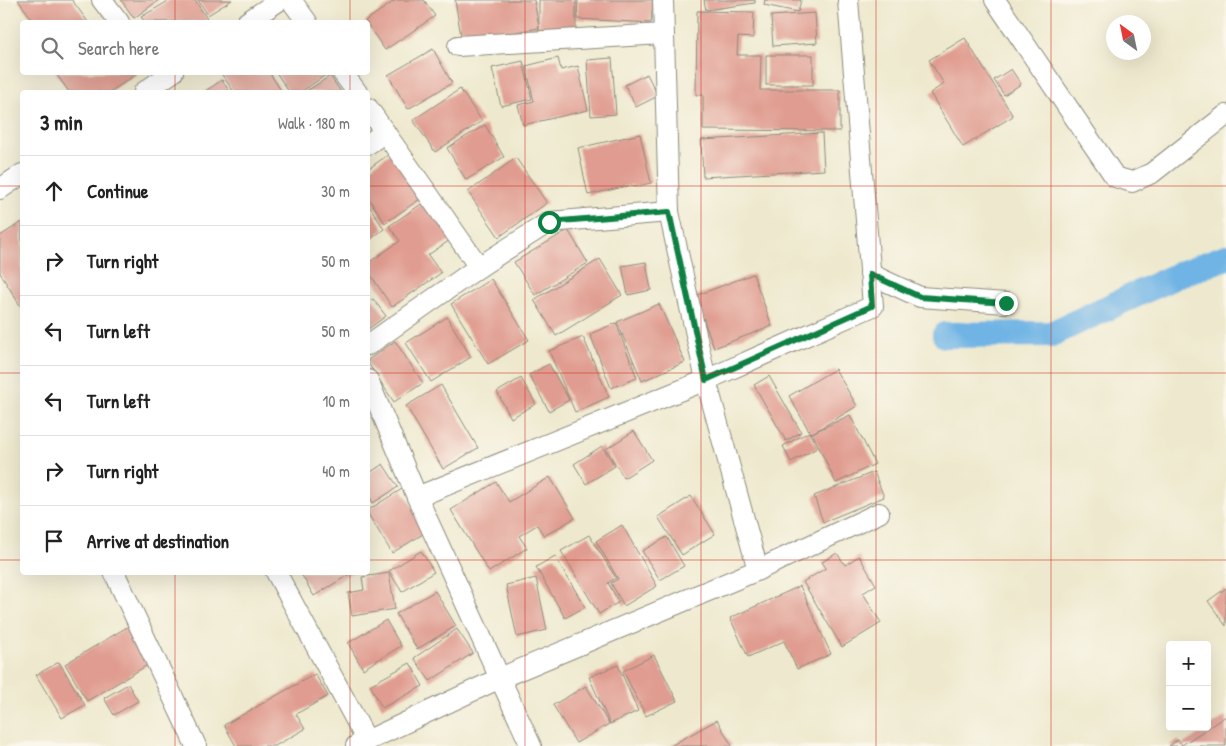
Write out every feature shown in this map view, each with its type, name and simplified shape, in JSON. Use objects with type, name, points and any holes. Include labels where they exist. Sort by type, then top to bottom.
[{"type":"street","points":[[102,0],[117,20]]},
{"type":"street","points":[[250,20],[280,0]]},
{"type":"street","points":[[291,0],[306,20]]},
{"type":"street","points":[[663,0],[669,212],[706,380],[758,570]]},
{"type":"street","points":[[417,497],[706,380],[872,306],[848,0]]},
{"type":"street","points":[[995,0],[1115,177],[1132,182],[1152,173],[1226,115]]},
{"type":"street","points":[[458,46],[663,34]]},
{"type":"street","points":[[146,90],[165,75]]},
{"type":"street","points":[[344,75],[356,90]]},
{"type":"street","points":[[370,111],[479,267]]},
{"type":"street","points":[[370,143],[385,132]]},
{"type":"street","points":[[0,189],[20,175]]},
{"type":"street","points":[[370,344],[479,267],[549,222],[669,212]]},
{"type":"street","points":[[870,274],[920,297],[1006,303]]},
{"type":"street","points":[[370,385],[417,497],[531,746]]},
{"type":"street","points":[[277,575],[361,743],[500,678],[758,570],[880,513]]},
{"type":"street","points":[[115,575],[196,746]]},
{"type":"building","points":[[18,0],[72,0],[87,20],[33,20]]},
{"type":"building","points":[[121,0],[159,0],[134,18]]},
{"type":"building","points":[[170,0],[195,0],[208,20],[143,20],[141,17]]},
{"type":"building","points":[[198,0],[232,0],[208,15]]},
{"type":"building","points":[[396,0],[424,0],[435,16],[385,50],[370,28],[370,20],[366,20]]},
{"type":"building","points":[[455,0],[534,0],[539,28],[462,42]]},
{"type":"building","points":[[539,0],[576,0],[576,31],[539,31]]},
{"type":"building","points":[[578,0],[653,0],[651,23],[577,19]]},
{"type":"building","points":[[704,0],[755,0],[755,3],[706,10]]},
{"type":"building","points":[[765,0],[801,0],[798,12],[764,5]]},
{"type":"building","points":[[697,11],[754,12],[753,38],[738,37],[737,55],[761,55],[760,90],[840,90],[840,131],[703,130],[703,95],[696,95]]},
{"type":"building","points":[[815,13],[817,43],[773,46],[771,16]]},
{"type":"building","points":[[965,38],[1013,116],[963,147],[930,93],[944,84],[929,60]]},
{"type":"building","points":[[433,49],[452,83],[408,109],[388,75]]},
{"type":"building","points":[[766,55],[813,55],[813,85],[766,85]]},
{"type":"building","points":[[558,58],[561,70],[578,66],[588,110],[523,125],[518,105],[534,101],[526,66]]},
{"type":"building","points":[[612,58],[616,114],[591,116],[587,60]]},
{"type":"building","points":[[523,61],[532,99],[501,106],[492,68]]},
{"type":"building","points":[[1011,69],[1021,84],[1004,95],[994,80]]},
{"type":"building","points":[[647,74],[658,96],[636,107],[625,85]]},
{"type":"building","points":[[57,75],[136,75],[113,90],[68,90]]},
{"type":"building","points":[[222,75],[271,75],[281,90],[233,90]]},
{"type":"building","points":[[278,75],[326,75],[304,90],[288,90]]},
{"type":"building","points":[[330,76],[340,90],[308,90]]},
{"type":"building","points":[[222,80],[229,90],[207,90]]},
{"type":"building","points":[[460,89],[482,121],[435,152],[413,120]]},
{"type":"building","points":[[485,125],[504,157],[466,180],[447,148]]},
{"type":"building","points":[[822,133],[824,170],[703,177],[701,140]]},
{"type":"building","points":[[640,134],[651,183],[633,187],[632,185],[588,195],[578,148]]},
{"type":"building","points":[[395,150],[426,195],[385,223],[370,200],[370,168]]},
{"type":"building","points":[[516,158],[547,203],[499,237],[468,192]]},
{"type":"building","points":[[427,200],[453,238],[428,255],[441,273],[392,307],[370,274],[370,262],[400,241],[389,226]]},
{"type":"building","points":[[370,207],[384,229],[370,240]]},
{"type":"building","points":[[20,223],[20,305],[0,273],[0,236]]},
{"type":"building","points":[[568,230],[588,263],[535,295],[514,262]]},
{"type":"building","points":[[600,259],[622,295],[556,336],[534,300]]},
{"type":"building","points":[[646,262],[651,290],[628,295],[622,266]]},
{"type":"building","points":[[753,274],[772,326],[714,348],[695,296]]},
{"type":"building","points":[[491,279],[529,340],[488,364],[451,304]]},
{"type":"building","points":[[373,299],[386,316],[370,328],[370,301]]},
{"type":"building","points":[[659,304],[685,362],[642,381],[617,322]]},
{"type":"building","points":[[447,317],[471,357],[431,382],[406,343]]},
{"type":"building","points":[[616,323],[637,378],[611,388],[590,334]]},
{"type":"building","points":[[583,337],[609,397],[575,412],[549,351]]},
{"type":"building","points":[[395,341],[423,383],[394,402],[370,366],[370,359]]},
{"type":"building","points":[[549,364],[569,400],[549,411],[529,375]]},
{"type":"building","points":[[835,369],[857,406],[811,434],[789,396]]},
{"type":"building","points":[[769,376],[801,432],[786,441],[754,385]]},
{"type":"building","points":[[521,378],[536,404],[511,418],[497,392]]},
{"type":"building","points":[[441,385],[478,448],[443,469],[406,406]]},
{"type":"building","points":[[850,415],[875,464],[836,483],[812,433]]},
{"type":"building","points":[[634,431],[652,460],[624,478],[606,449]]},
{"type":"building","points":[[809,432],[817,448],[791,462],[783,446]]},
{"type":"building","points":[[602,446],[615,466],[586,484],[574,464]]},
{"type":"building","points":[[383,464],[398,487],[373,503],[370,498],[370,473]]},
{"type":"building","points":[[874,472],[884,497],[823,522],[814,496]]},
{"type":"building","points":[[550,477],[575,518],[544,536],[537,525],[519,536],[527,548],[489,572],[451,510],[496,482],[509,502]]},
{"type":"building","points":[[402,489],[428,531],[392,553],[370,517],[370,509]]},
{"type":"building","points":[[691,496],[715,534],[682,555],[658,517]]},
{"type":"building","points":[[622,525],[657,586],[624,606],[611,583],[618,579],[596,541]]},
{"type":"building","points":[[589,535],[616,578],[608,583],[619,602],[599,614],[561,551]]},
{"type":"building","points":[[667,537],[684,566],[660,580],[642,551]]},
{"type":"building","points":[[421,551],[434,572],[402,592],[389,571]]},
{"type":"building","points":[[837,553],[845,565],[859,556],[876,585],[863,593],[881,623],[842,647],[803,582],[826,568],[822,562]]},
{"type":"building","points":[[555,556],[585,607],[565,618],[536,567]]},
{"type":"building","points":[[389,573],[395,609],[352,616],[348,593],[364,590],[362,577]]},
{"type":"building","points":[[302,575],[348,575],[314,596]]},
{"type":"building","points":[[536,578],[547,630],[517,637],[506,585]]},
{"type":"building","points":[[800,586],[831,654],[797,669],[784,641],[748,657],[730,618]]},
{"type":"building","points":[[1226,588],[1226,626],[1208,601]]},
{"type":"building","points":[[435,591],[456,626],[417,649],[396,614]]},
{"type":"building","points":[[386,620],[401,646],[363,669],[348,643]]},
{"type":"building","points":[[129,626],[151,663],[87,701],[65,664]]},
{"type":"building","points":[[457,629],[473,653],[430,681],[414,658]]},
{"type":"building","points":[[654,655],[677,701],[646,716],[623,671]]},
{"type":"building","points":[[59,662],[85,705],[62,718],[36,675]]},
{"type":"building","points":[[410,663],[423,686],[382,708],[370,685]]},
{"type":"building","points":[[618,665],[638,711],[610,724],[589,677]]},
{"type":"building","points":[[315,674],[328,696],[296,714],[305,729],[275,746],[236,746],[224,725]]},
{"type":"building","points":[[128,684],[138,701],[114,715],[104,698]]},
{"type":"building","points":[[586,686],[609,724],[576,743],[553,705]]},
{"type":"building","points":[[1226,716],[1226,746],[1169,746],[1178,740],[1182,745],[1203,731],[1211,731],[1211,726]]},
{"type":"building","points":[[717,720],[732,746],[670,746]]},
{"type":"waterway","points":[[945,335],[1051,334],[1178,275],[1226,257]]},
{"type":"route","points":[[549,222],[669,212],[706,380],[872,306],[870,274],[920,297],[1006,303]]}]
